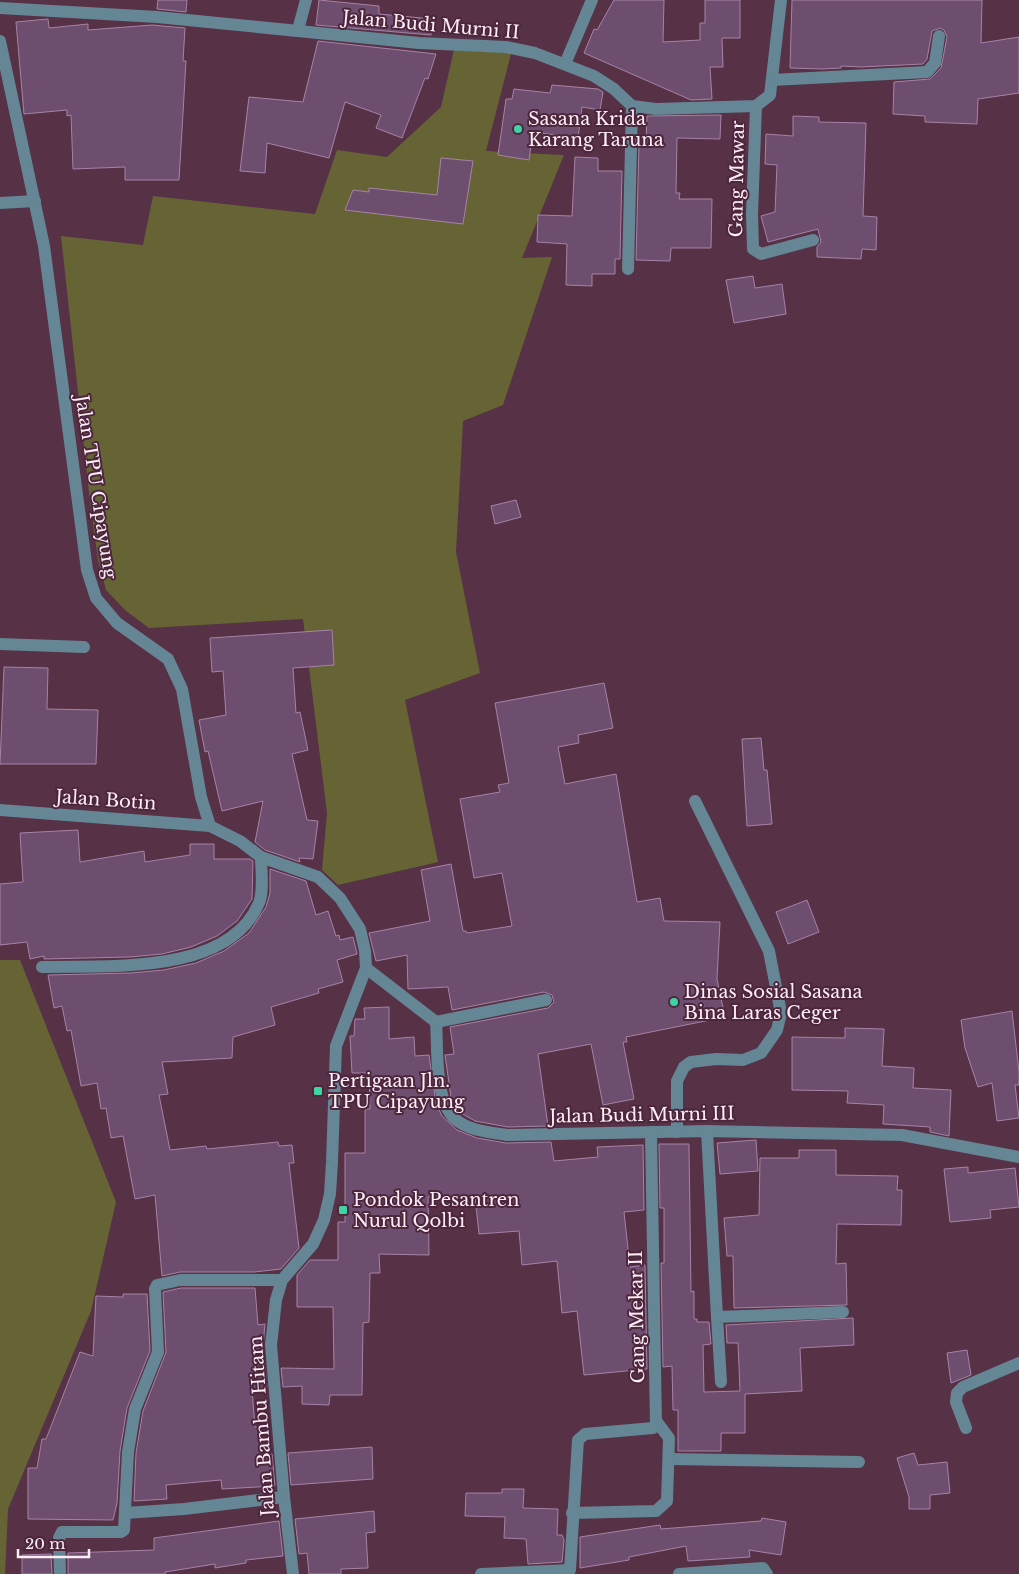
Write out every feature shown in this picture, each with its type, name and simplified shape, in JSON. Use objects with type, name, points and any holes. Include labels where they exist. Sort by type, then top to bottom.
[{"type":"street","points":[[298,30],[306,0]]},
{"type":"street","points":[[565,64],[592,0]]},
{"type":"street","points":[[628,269],[632,106],[656,109],[756,106],[770,94],[780,0]]},
{"type":"street","name":"Jalan Budi Murni II","points":[[0,8],[157,17],[419,43],[506,47],[535,53],[594,76],[614,89],[632,106]]},
{"type":"street","points":[[772,80],[834,75],[916,74],[927,72],[935,63],[939,36]]},
{"type":"street","name":"Jalan TPU Cipayung","points":[[0,41],[44,246],[87,570],[96,598],[117,623],[168,659],[182,689],[201,797],[210,826]]},
{"type":"street","name":"Gang Mawar","points":[[756,106],[752,214],[753,249],[761,254],[813,240]]},
{"type":"street","points":[[0,203],[34,201]]},
{"type":"street","points":[[0,644],[84,646]]},
{"type":"street","points":[[677,1132],[677,1081],[684,1068],[691,1062],[716,1059],[743,1060],[760,1053],[777,1030],[781,1013],[769,951],[695,802]]},
{"type":"street","name":"Jalan Botin","points":[[0,810],[210,826]]},
{"type":"street","points":[[210,826],[240,841],[261,857],[318,877],[340,898],[360,928],[366,968],[436,1022],[546,1000]]},
{"type":"street","points":[[42,967],[158,963],[200,954],[233,934],[248,921],[260,901],[261,857]]},
{"type":"street","name":"Jalan Bambu Hitam","points":[[293,1574],[284,1497],[271,1345],[274,1307],[282,1280],[313,1244],[324,1220],[330,1194],[336,1046],[366,968]]},
{"type":"street","name":"Jalan Budi Murni III","points":[[436,1022],[439,1079],[444,1103],[455,1119],[483,1132],[507,1135],[707,1130],[902,1135],[1019,1157]]},
{"type":"street","points":[[707,1130],[721,1382]]},
{"type":"street","name":"Gang Mekar II","points":[[651,1132],[657,1422]]},
{"type":"street","points":[[60,1574],[59,1538],[62,1532],[121,1532],[124,1530],[128,1452],[135,1409],[158,1352],[155,1289],[160,1284],[180,1280],[282,1280]]},
{"type":"street","points":[[717,1317],[844,1312]]},
{"type":"street","points":[[966,1428],[956,1402],[957,1393],[963,1387],[1019,1363]]},
{"type":"street","points":[[481,1574],[570,1570],[572,1513],[578,1440],[582,1436],[653,1428],[657,1422],[669,1438],[667,1501],[656,1511],[572,1513]]},
{"type":"street","points":[[669,1459],[859,1462]]},
{"type":"street","points":[[125,1512],[184,1509],[284,1497]]},
{"type":"street","points":[[679,1574],[763,1568],[767,1574]]},
{"type":"shaded area","points":[[455,45],[512,50],[486,151],[564,155],[522,258],[552,257],[503,405],[463,421],[456,552],[480,673],[405,700],[438,862],[338,885],[322,870],[327,813],[303,619],[149,628],[125,610],[106,590],[98,560],[89,493],[61,236],[143,245],[153,196],[315,214],[337,150],[387,157],[441,107]]},
{"type":"shaded area","points":[[0,960],[20,960],[116,1202],[91,1311],[8,1509],[5,1574],[0,1574]]},
{"type":"building","points":[[158,0],[187,0],[186,12],[157,9]]},
{"type":"building","points":[[319,0],[379,6],[379,14],[432,19],[431,35],[316,25]]},
{"type":"building","points":[[614,0],[664,0],[663,42],[700,40],[700,23],[705,23],[705,0],[740,0],[740,38],[722,38],[723,67],[710,67],[712,99],[691,100],[584,53],[594,29],[597,30]]},
{"type":"building","points":[[792,0],[982,0],[981,43],[1019,37],[1019,93],[978,99],[977,124],[925,122],[925,116],[893,114],[894,82],[930,79],[941,68],[947,37],[944,30],[940,28],[932,31],[927,59],[923,64],[841,66],[841,68],[823,69],[790,68]]},
{"type":"building","points":[[48,19],[49,28],[88,24],[88,30],[152,25],[185,28],[183,61],[186,61],[179,180],[125,180],[125,167],[73,169],[71,115],[67,116],[67,110],[24,114],[16,22]]},
{"type":"building","points":[[318,41],[436,54],[428,79],[425,78],[402,138],[376,128],[381,115],[345,102],[329,158],[267,143],[265,173],[240,171],[249,97],[303,102]]},
{"type":"building","points":[[552,85],[598,89],[603,92],[600,110],[582,107],[578,138],[533,132],[529,160],[498,155],[506,99],[512,99],[514,89],[550,93]]},
{"type":"building","points":[[721,115],[720,139],[677,138],[676,193],[680,193],[679,199],[712,199],[711,248],[671,248],[670,261],[636,260],[639,143],[646,143],[647,116]]},
{"type":"building","points":[[793,116],[819,117],[819,122],[866,123],[863,216],[877,217],[876,250],[862,249],[861,259],[817,257],[817,247],[821,242],[818,229],[768,242],[761,216],[775,212],[777,165],[765,164],[766,134],[793,136]]},
{"type":"building","points":[[575,157],[598,158],[598,171],[622,171],[620,259],[615,259],[615,274],[592,274],[592,286],[566,285],[567,244],[537,242],[538,215],[572,216]]},
{"type":"building","points":[[441,158],[473,161],[463,224],[345,210],[353,190],[369,192],[369,188],[437,195]]},
{"type":"building","points":[[753,276],[755,288],[782,284],[786,314],[734,323],[726,280]]},
{"type":"building","points":[[516,500],[521,517],[495,524],[491,506]]},
{"type":"building","points":[[332,630],[334,665],[293,668],[296,713],[300,712],[308,750],[292,754],[307,820],[318,821],[313,859],[299,858],[300,862],[265,850],[255,842],[263,801],[222,811],[208,751],[205,752],[199,720],[226,715],[223,671],[212,672],[210,638]]},
{"type":"building","points":[[4,667],[48,668],[47,709],[98,710],[96,764],[0,764]]},
{"type":"building","points":[[604,683],[613,728],[578,735],[579,743],[558,747],[565,784],[616,774],[637,902],[660,898],[664,921],[720,922],[717,979],[725,1017],[626,1037],[627,1042],[623,1042],[634,1099],[603,1105],[591,1044],[538,1054],[548,1126],[508,1127],[475,1121],[461,1113],[451,1097],[445,1055],[454,1054],[450,1027],[548,1008],[554,1002],[552,995],[544,992],[452,1010],[448,987],[408,989],[407,955],[376,961],[369,933],[430,921],[421,870],[451,864],[463,931],[467,933],[512,926],[502,873],[474,878],[460,799],[500,792],[498,785],[509,783],[495,703]]},
{"type":"building","points":[[761,738],[764,770],[767,770],[772,824],[747,826],[742,739]]},
{"type":"building","points":[[78,830],[80,862],[144,851],[145,862],[190,855],[190,844],[214,844],[214,859],[250,859],[253,861],[252,899],[237,921],[217,936],[191,947],[162,954],[130,957],[44,959],[44,956],[30,959],[27,942],[0,945],[0,884],[23,882],[20,833]]},
{"type":"building","points":[[270,869],[306,881],[316,915],[328,911],[336,936],[339,935],[340,940],[353,937],[357,954],[337,960],[343,982],[318,989],[319,993],[271,1007],[275,1025],[233,1037],[232,1058],[162,1062],[168,1094],[159,1095],[170,1150],[206,1146],[207,1149],[278,1142],[279,1146],[292,1145],[294,1163],[289,1163],[299,1248],[281,1269],[254,1272],[180,1272],[162,1276],[155,1195],[135,1199],[123,1136],[111,1138],[106,1108],[101,1109],[97,1083],[81,1086],[71,1030],[67,1031],[62,1006],[54,1008],[48,975],[131,973],[164,970],[196,963],[224,951],[249,933],[266,907],[270,893]]},
{"type":"building","points":[[807,900],[819,932],[788,944],[776,912]]},
{"type":"building","points":[[389,1007],[389,1039],[414,1037],[415,1056],[429,1055],[436,1103],[442,1116],[457,1130],[477,1138],[506,1143],[551,1142],[554,1161],[598,1157],[597,1147],[643,1145],[644,1210],[624,1212],[630,1267],[645,1265],[647,1369],[584,1375],[577,1311],[562,1313],[557,1261],[522,1265],[519,1231],[479,1234],[475,1197],[428,1197],[429,1255],[379,1254],[380,1273],[370,1273],[369,1322],[363,1323],[362,1395],[330,1395],[329,1405],[302,1404],[302,1386],[283,1387],[281,1368],[334,1369],[333,1307],[297,1307],[297,1275],[310,1260],[338,1260],[338,1222],[345,1222],[345,1153],[365,1153],[365,1109],[370,1109],[369,1073],[352,1073],[350,1036],[354,1036],[355,1019],[365,1019],[364,1008]]},
{"type":"building","points":[[1012,1011],[1019,1072],[1019,1085],[1015,1085],[1019,1118],[997,1121],[992,1083],[978,1087],[965,1048],[961,1020]]},
{"type":"building","points":[[845,1028],[884,1029],[882,1066],[914,1068],[913,1088],[951,1090],[949,1136],[930,1132],[930,1127],[883,1124],[884,1105],[847,1103],[848,1091],[792,1090],[792,1037],[845,1038]]},
{"type":"building","points":[[756,1140],[758,1171],[720,1174],[717,1143]]},
{"type":"building","points":[[659,1144],[689,1144],[691,1292],[694,1291],[694,1319],[697,1319],[697,1322],[709,1322],[711,1344],[703,1345],[704,1392],[740,1391],[738,1343],[727,1343],[726,1325],[853,1318],[854,1345],[800,1348],[802,1391],[745,1394],[745,1433],[721,1433],[721,1451],[678,1451],[678,1410],[673,1410],[672,1366],[663,1367],[661,1263],[664,1263],[664,1208],[660,1208]]},
{"type":"building","points":[[799,1150],[836,1150],[836,1175],[898,1176],[897,1190],[902,1190],[901,1225],[837,1224],[836,1264],[846,1263],[847,1305],[734,1308],[733,1256],[727,1256],[724,1218],[759,1215],[760,1158],[799,1158]]},
{"type":"building","points":[[968,1167],[968,1173],[1015,1168],[1019,1207],[990,1210],[991,1218],[950,1222],[944,1169]]},
{"type":"building","points":[[181,1288],[255,1288],[258,1325],[265,1324],[263,1346],[267,1388],[252,1389],[255,1427],[260,1427],[262,1455],[272,1454],[275,1486],[222,1489],[221,1480],[166,1485],[167,1499],[134,1501],[136,1453],[143,1411],[166,1352],[163,1292]]},
{"type":"building","points":[[123,1294],[147,1294],[150,1351],[127,1408],[120,1451],[117,1503],[113,1520],[28,1519],[28,1468],[37,1468],[42,1439],[46,1439],[80,1352],[93,1356],[96,1296],[123,1297]]},
{"type":"building","points":[[967,1350],[971,1375],[951,1383],[947,1353]]},
{"type":"building","points":[[372,1447],[373,1479],[291,1485],[288,1453]]},
{"type":"building","points":[[914,1453],[918,1465],[947,1462],[950,1493],[930,1495],[930,1509],[909,1509],[909,1497],[897,1458]]},
{"type":"building","points":[[502,1489],[524,1489],[523,1508],[558,1509],[557,1535],[562,1535],[564,1540],[562,1562],[528,1564],[526,1539],[504,1538],[505,1517],[465,1516],[466,1493],[502,1493]]},
{"type":"building","points":[[374,1511],[375,1532],[366,1533],[368,1568],[341,1569],[341,1574],[309,1574],[307,1553],[299,1554],[295,1519]]},
{"type":"building","points":[[762,1518],[786,1522],[781,1555],[749,1550],[750,1557],[688,1561],[686,1546],[629,1557],[629,1560],[580,1568],[580,1537],[660,1525],[661,1529],[761,1521]]},
{"type":"building","points":[[279,1521],[283,1556],[246,1560],[246,1563],[215,1568],[215,1564],[165,1572],[166,1574],[68,1574],[68,1553],[154,1550],[154,1538]]},
{"type":"building","points":[[51,1554],[52,1574],[22,1574],[22,1555]]},
{"type":"place","name":"Sasana Krida Karang Taruna","points":[[518,129]]},
{"type":"place","name":"Dinas Sosial Sasana Bina Laras Ceger","points":[[674,1002]]},
{"type":"place","name":"Pertigaan Jln. TPU Cipayung","points":[[318,1091]]},
{"type":"place","name":"Pondok Pesantren Nurul Qolbi","points":[[343,1210]]}]
